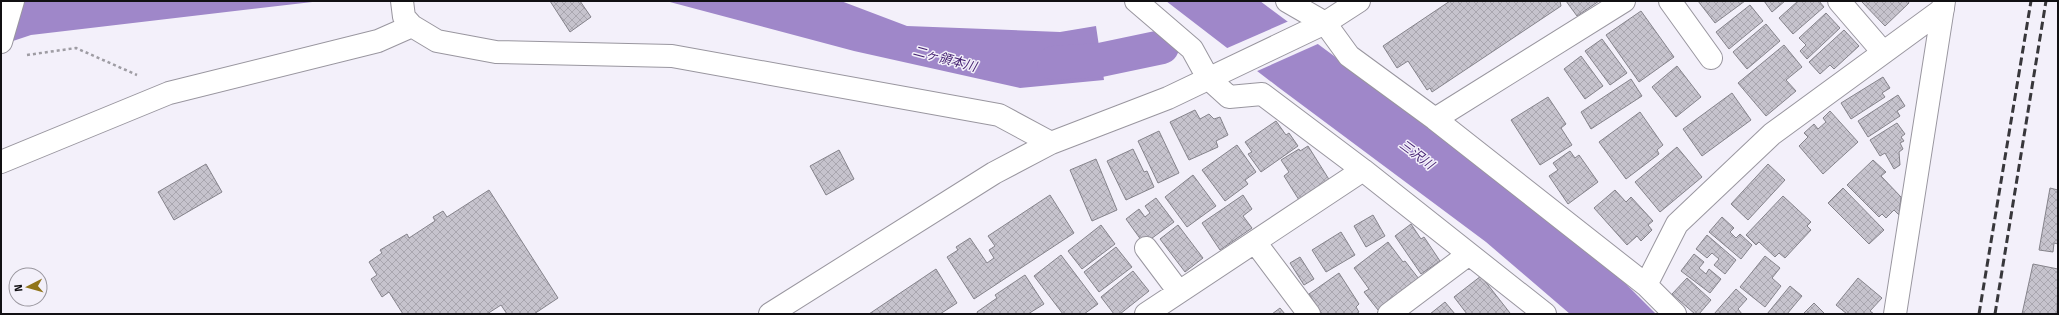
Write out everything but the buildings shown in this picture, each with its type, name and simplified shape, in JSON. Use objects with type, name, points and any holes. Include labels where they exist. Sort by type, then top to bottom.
[{"type":"street","points":[[1,42],[12,1]]},
{"type":"street","points":[[1136,1],[1192,49],[1208,78],[1229,97],[1262,94],[1363,170],[1545,314]]},
{"type":"street","points":[[1287,1],[1317,26],[1349,56],[1435,119],[1646,285],[1675,314]]},
{"type":"street","points":[[770,314],[994,173],[1051,142],[1168,98],[1317,26],[1359,1]]},
{"type":"street","points":[[1435,119],[1624,1]]},
{"type":"street","points":[[1670,1],[1711,58]]},
{"type":"street","points":[[1839,1],[1883,52]]},
{"type":"street","points":[[1646,285],[1677,224],[1772,134],[1883,52],[1943,5]]},
{"type":"street","points":[[1895,314],[1943,5]]},
{"type":"street","points":[[1,162],[174,92],[378,40],[406,15],[437,41],[496,52],[672,56],[998,115],[1051,142]]},
{"type":"street","points":[[1146,314],[1363,170]]},
{"type":"street","points":[[1255,242],[1309,314]]},
{"type":"street","points":[[1146,248],[1179,292]]},
{"type":"street","points":[[1389,314],[1469,254]]},
{"type":"path","points":[[24,56],[76,48],[174,92]]},
{"type":"water","points":[[1,1],[321,1],[31,35],[1,45]]},
{"type":"water","points":[[666,1],[841,1],[907,26],[1060,32],[1096,26],[1104,80],[1020,88],[854,51]]},
{"type":"water","name":"三沢川","points":[[1166,1],[1260,1],[1419,119],[1615,273],[1656,314],[1570,314],[1486,242],[1278,87]]},
{"type":"pier","points":[[1289,21],[1320,43],[1255,72],[1225,49]]},
{"type":"waterway","name":"二ヶ領本川","points":[[1054,63],[1100,60],[1162,47]]},
{"type":"railway","points":[[1979,314],[2031,1]]},
{"type":"railway","points":[[1995,314],[2046,1]]}]
